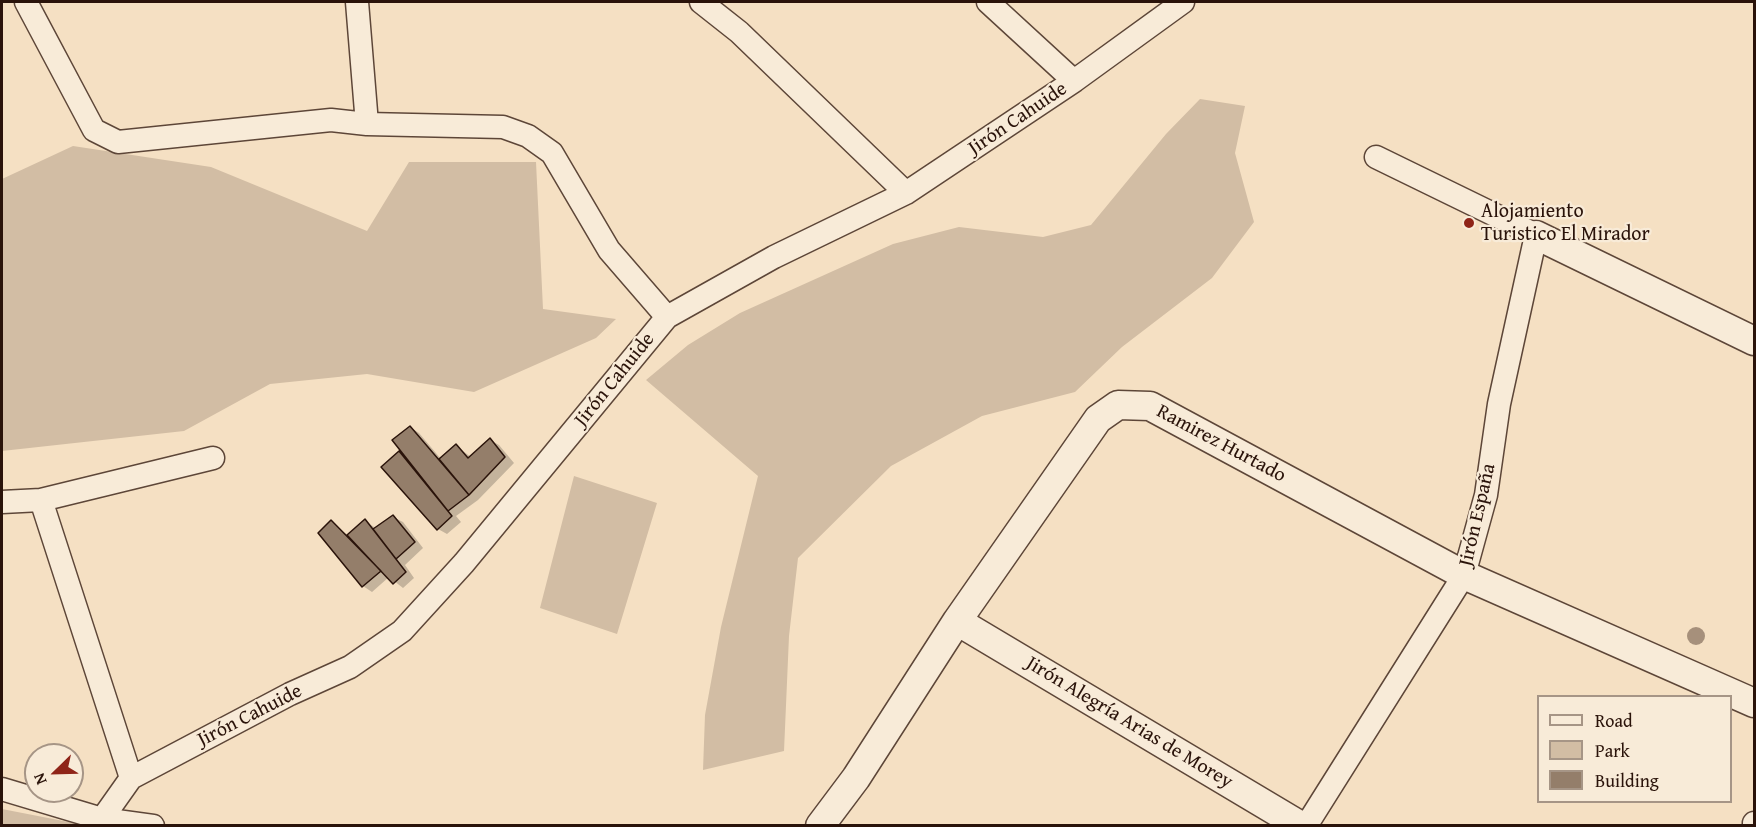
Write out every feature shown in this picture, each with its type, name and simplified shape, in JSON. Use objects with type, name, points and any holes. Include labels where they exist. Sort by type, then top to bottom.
[{"type":"street","points":[[26,2],[94,130],[112,140],[331,120],[367,124],[503,127],[528,136],[552,153],[609,250],[667,317]]},
{"type":"street","points":[[357,2],[367,124]]},
{"type":"street","points":[[701,2],[739,32],[906,194]]},
{"type":"street","points":[[988,2],[1074,81]]},
{"type":"street","name":"Jirón Cahuide","points":[[102,819],[131,778],[290,694],[350,667],[402,631],[464,563],[667,317],[774,257],[906,194],[1074,81],[1183,2]]},
{"type":"street","points":[[1376,157],[1755,341]]},
{"type":"street","name":"Jirón España","points":[[1306,825],[1464,575],[1486,495],[1499,404],[1536,235]]},
{"type":"street","name":"Ramirez Hurtado","points":[[820,825],[856,778],[957,621],[1098,419],[1118,405],[1150,406],[1464,575],[1755,703]]},
{"type":"street","points":[[2,502],[41,500],[213,458]]},
{"type":"street","points":[[41,500],[131,778]]},
{"type":"street","name":"Jirón Alegría Arias de Morey","points":[[957,621],[1301,825]]},
{"type":"street","points":[[2,789],[102,819],[153,825]]},
{"type":"green space","points":[[1200,99],[1245,106],[1235,153],[1254,222],[1212,278],[1122,347],[1075,392],[982,416],[891,466],[798,558],[789,636],[784,751],[703,770],[705,715],[721,627],[758,476],[646,380],[688,345],[740,313],[893,244],[959,227],[1043,237],[1091,225],[1166,134]]},
{"type":"green space","points":[[73,146],[211,167],[367,231],[409,162],[536,162],[543,309],[616,319],[596,338],[474,392],[367,374],[270,384],[184,431],[2,451],[2,179]]},
{"type":"green space","points":[[574,476],[657,503],[617,634],[540,608]]},
{"type":"green space","points":[[2,809],[84,825],[2,825]]},
{"type":"building","points":[[410,426],[469,495],[448,511],[392,440]]},
{"type":"building","points":[[490,438],[505,457],[469,495],[439,459],[456,444],[468,458]]},
{"type":"building","points":[[399,451],[452,516],[437,530],[381,467]]},
{"type":"building","points":[[393,515],[415,542],[396,559],[373,529]]},
{"type":"building","points":[[365,519],[406,572],[393,584],[347,535]]},
{"type":"building","points":[[331,520],[381,571],[362,587],[318,533]]},
{"type":"place","name":"Alojamiento Turistico El Mirador","points":[[1469,223]]}]
